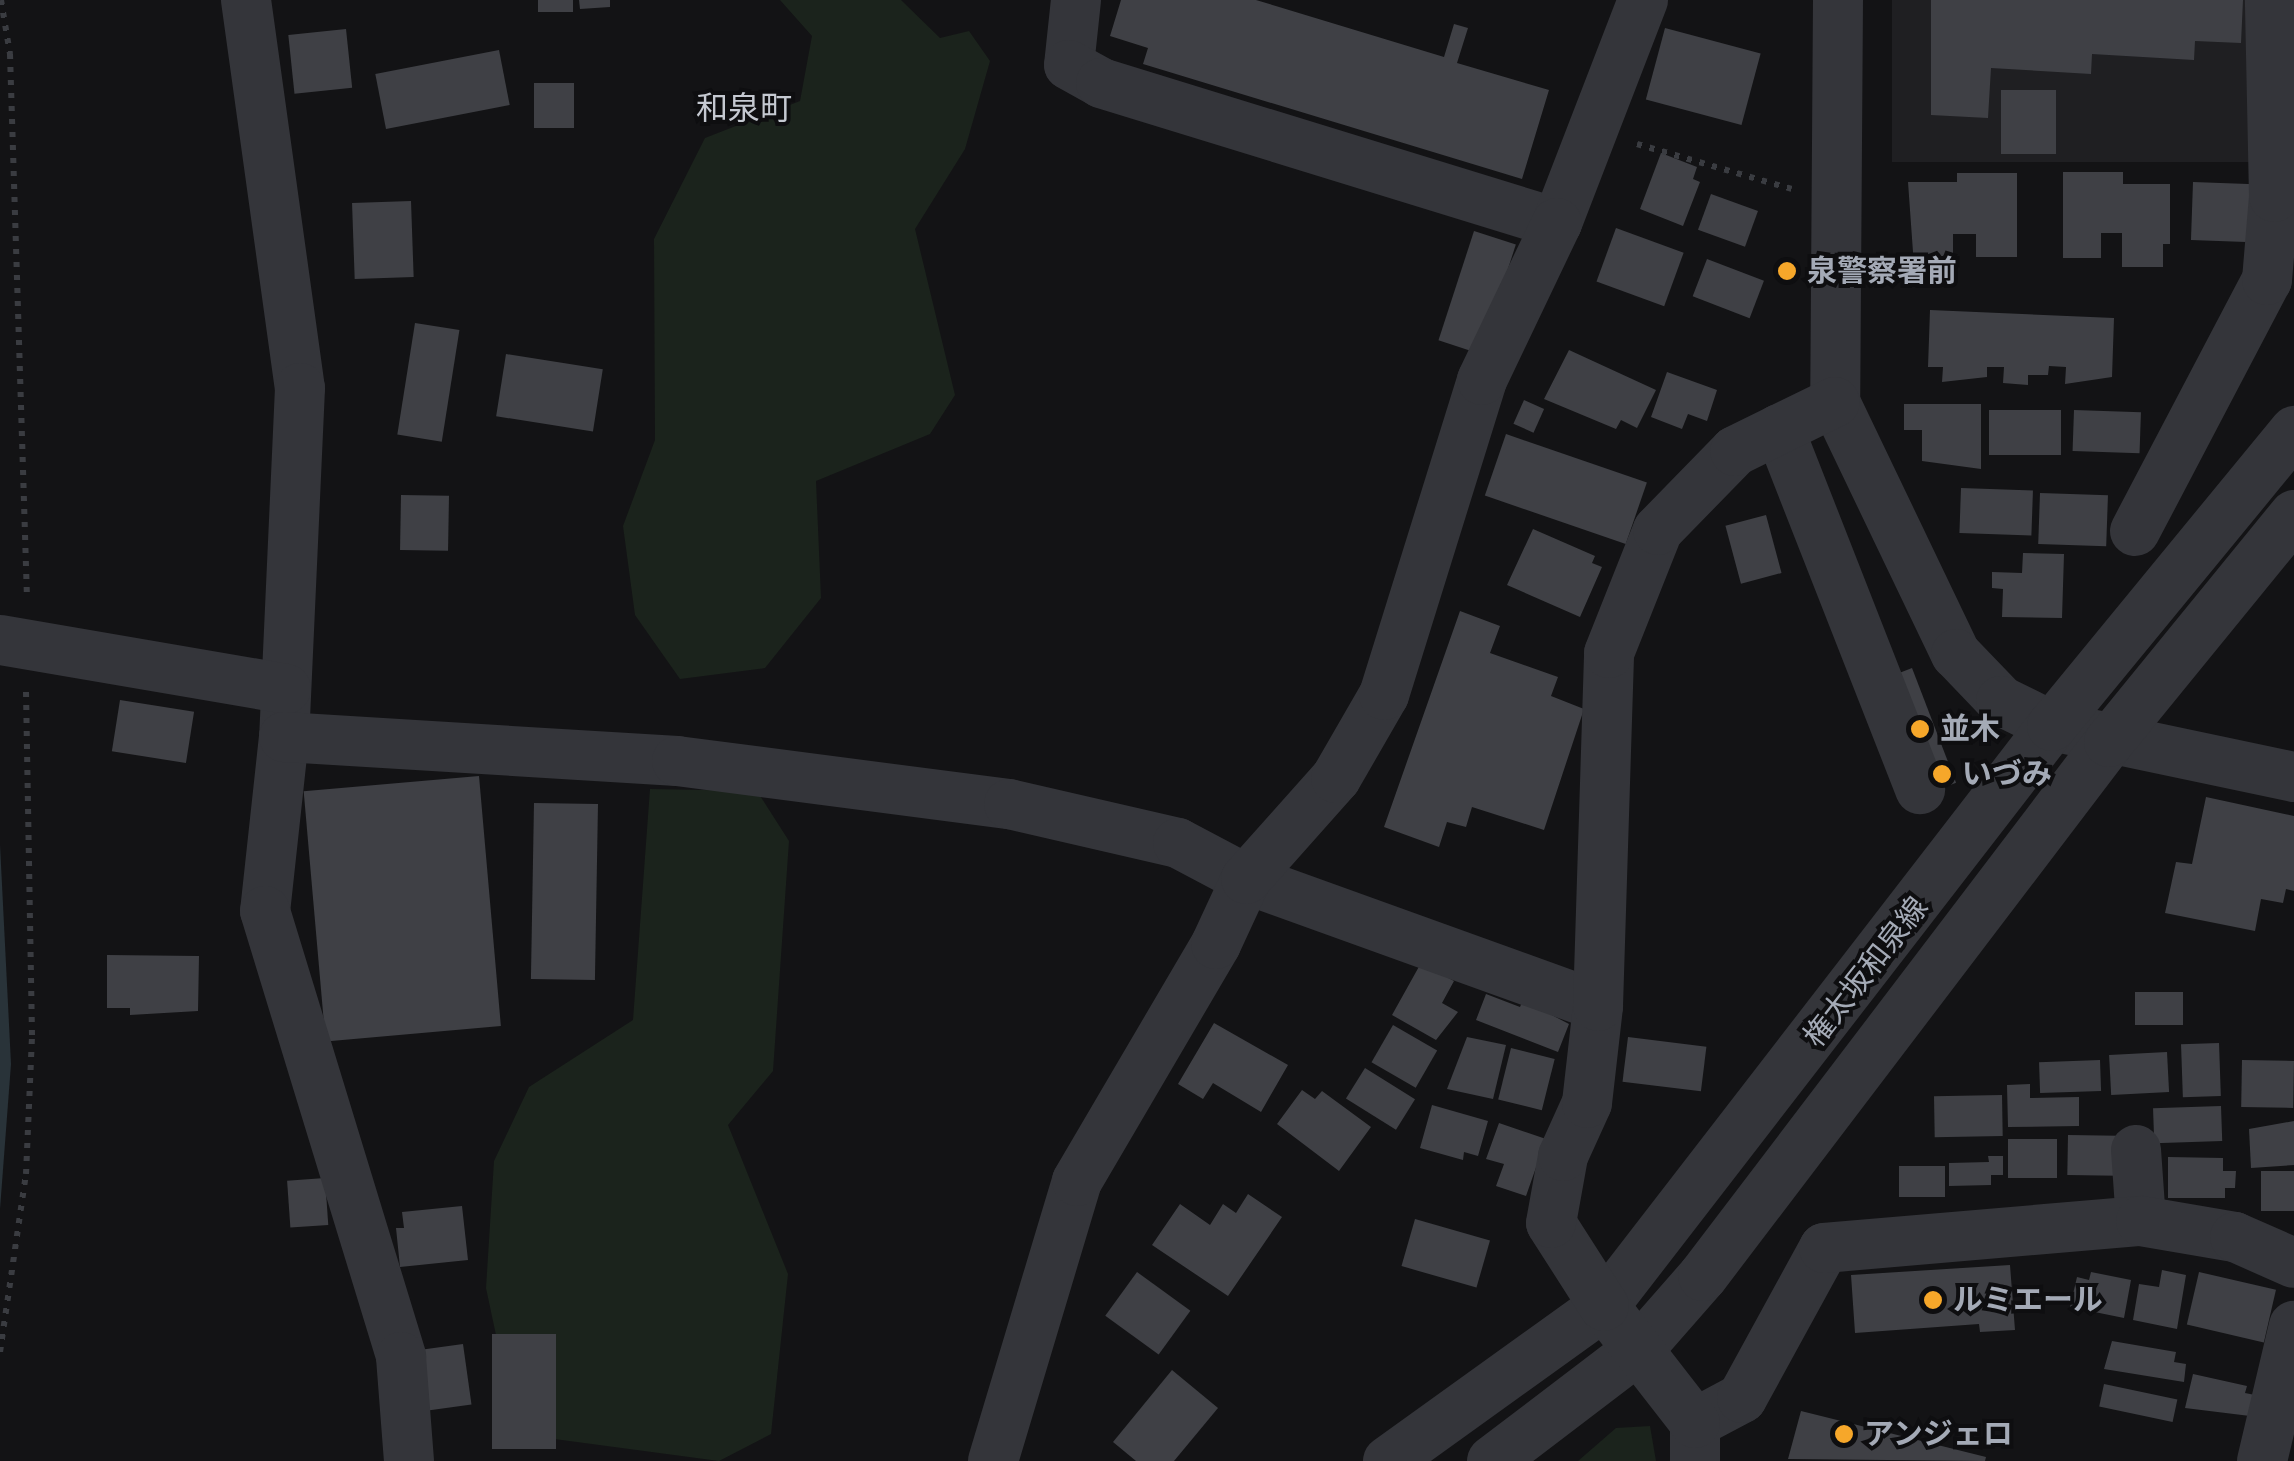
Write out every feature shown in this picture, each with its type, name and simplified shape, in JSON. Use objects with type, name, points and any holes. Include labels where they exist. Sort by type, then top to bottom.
[{"type":"street","points":[[246,0],[300,388],[285,713],[265,912],[401,1357],[409,1461]]},
{"type":"street","points":[[1076,0],[1069,65],[1101,82],[1557,223]]},
{"type":"street","points":[[993,1461],[1077,1180],[1216,944],[1246,880],[1336,778],[1384,695],[1482,380],[1557,223],[1588,128],[1643,0]]},
{"type":"street","points":[[1838,0],[1835,402],[1956,654],[2000,701],[2052,726],[2109,742],[2294,777]]},
{"type":"street","points":[[2135,531],[2268,280],[2284,207],[2270,0]]},
{"type":"street","points":[[1835,402],[1735,451],[1658,530],[1615,636],[1598,1006],[1587,1103],[1564,1156],[1550,1223],[1638,1350],[1695,1442],[1742,1398],[1824,1248],[2141,1220],[2235,1237],[2294,1263]]},
{"type":"street","points":[[1779,430],[1920,789]]},
{"type":"street","name":"権太坂和泉線","points":[[1388,1461],[1604,1306],[2052,726],[2294,432]]},
{"type":"street","name":"権太坂和泉線","points":[[1492,1461],[1638,1350],[1703,1276],[2109,742],[2294,515]]},
{"type":"street","points":[[14,642],[285,713],[1008,804],[1178,843],[1246,880],[1598,1006]]},
{"type":"street","points":[[2136,1150],[2141,1220]]},
{"type":"street","points":[[2262,1461],[2294,1326]]},
{"type":"path","points":[[0,1352],[26,1174],[32,1035],[14,642],[10,54],[1,0]]},
{"type":"path","points":[[1588,128],[1777,190],[1836,188]]},
{"type":"shaded area","points":[[780,0],[901,0],[940,38],[969,31],[990,61],[965,149],[915,229],[955,395],[930,434],[816,481],[821,598],[765,668],[680,679],[635,615],[623,526],[655,440],[654,239],[705,138],[800,101],[812,36]]},
{"type":"shaded area","points":[[1892,0],[2252,0],[2252,162],[1892,162]]},
{"type":"shaded area","points":[[650,789],[757,791],[789,841],[773,1071],[728,1125],[788,1274],[771,1434],[719,1461],[517,1434],[486,1288],[494,1161],[529,1087],[633,1020]]},
{"type":"shaded area","points":[[0,845],[11,1064],[0,1209]]},
{"type":"shaded area","points":[[1650,1426],[1656,1461],[1578,1461],[1616,1428]]},
{"type":"building","points":[[538,0],[573,0],[573,12],[538,12]]},
{"type":"building","points":[[579,0],[610,0],[610,7],[580,9]]},
{"type":"building","points":[[1121,0],[1256,0],[1444,57],[1454,24],[1468,28],[1457,63],[1549,90],[1522,179],[1143,64],[1148,48],[1110,36]]},
{"type":"building","points":[[1931,0],[2243,0],[2241,43],[2195,41],[2194,60],[2092,54],[2091,74],[1991,68],[1988,118],[1931,115]]},
{"type":"building","points":[[1665,28],[1761,54],[1741,125],[1646,99]]},
{"type":"building","points":[[346,29],[352,88],[294,94],[288,35]]},
{"type":"building","points":[[499,50],[510,105],[386,129],[375,74]]},
{"type":"building","points":[[534,83],[574,83],[574,128],[534,128]]},
{"type":"building","points":[[2001,90],[2056,90],[2056,154],[2001,154]]},
{"type":"building","points":[[1661,153],[1697,167],[1693,179],[1700,182],[1683,226],[1640,209]]},
{"type":"building","points":[[2063,172],[2123,172],[2123,184],[2170,184],[2170,244],[2163,244],[2163,267],[2122,267],[2122,233],[2101,233],[2101,258],[2063,258]]},
{"type":"building","points":[[1957,173],[2017,173],[2017,257],[1976,257],[1976,234],[1953,234],[1953,266],[1914,266],[1908,182],[1957,182]]},
{"type":"building","points":[[2193,182],[2255,184],[2253,242],[2191,240]]},
{"type":"building","points":[[1711,194],[1758,211],[1745,247],[1698,230]]},
{"type":"building","points":[[411,201],[414,277],[355,279],[352,203]]},
{"type":"building","points":[[1616,228],[1684,253],[1664,306],[1597,282]]},
{"type":"building","points":[[1474,231],[1516,245],[1480,354],[1438,340]]},
{"type":"building","points":[[1707,259],[1764,281],[1750,318],[1693,296]]},
{"type":"building","points":[[1930,310],[2114,318],[2112,377],[2065,384],[2066,367],[2049,366],[2048,375],[2028,375],[2028,385],[2003,383],[2004,367],[1987,367],[1987,377],[1942,382],[1943,367],[1928,367]]},
{"type":"building","points":[[415,323],[459,330],[442,442],[397,435]]},
{"type":"building","points":[[1569,350],[1656,390],[1637,428],[1621,420],[1616,429],[1544,399]]},
{"type":"building","points":[[506,354],[603,369],[593,432],[496,416]]},
{"type":"building","points":[[1667,372],[1717,390],[1707,421],[1688,414],[1682,429],[1651,417]]},
{"type":"building","points":[[1524,400],[1544,409],[1534,433],[1513,424]]},
{"type":"building","points":[[1904,404],[1981,404],[1981,469],[1922,461],[1922,430],[1904,430]]},
{"type":"building","points":[[1989,410],[2061,410],[2061,455],[1989,455]]},
{"type":"building","points":[[2074,410],[2141,412],[2140,453],[2073,451]]},
{"type":"building","points":[[1506,434],[1647,483],[1626,544],[1485,495]]},
{"type":"building","points":[[1961,488],[2033,491],[2031,535],[1959,533]]},
{"type":"building","points":[[2040,493],[2108,495],[2106,546],[2038,544]]},
{"type":"building","points":[[401,495],[449,496],[448,551],[400,550]]},
{"type":"building","points":[[1766,515],[1782,573],[1741,584],[1725,526]]},
{"type":"building","points":[[1533,529],[1595,556],[1592,563],[1602,567],[1580,617],[1507,585]]},
{"type":"building","points":[[2023,553],[2064,554],[2062,618],[2002,617],[2003,589],[1992,588],[1992,572],[2022,573]]},
{"type":"building","points":[[1460,611],[1500,626],[1490,653],[1558,677],[1551,696],[1584,709],[1544,830],[1472,807],[1466,827],[1447,822],[1439,847],[1384,827]]},
{"type":"building","points":[[1912,668],[1956,783],[1936,791],[1891,676]]},
{"type":"building","points":[[120,700],[194,712],[186,763],[112,751]]},
{"type":"building","points":[[479,776],[501,1026],[326,1041],[304,791]]},
{"type":"building","points":[[2206,797],[2294,816],[2294,891],[2286,889],[2283,903],[2261,899],[2255,931],[2165,913],[2176,862],[2192,864]]},
{"type":"building","points":[[534,803],[598,804],[595,980],[531,979]]},
{"type":"building","points":[[107,955],[199,956],[198,1011],[130,1015],[130,1008],[107,1008]]},
{"type":"building","points":[[1421,963],[1454,981],[1442,1003],[1458,1012],[1436,1040],[1392,1015]]},
{"type":"building","points":[[2135,992],[2183,992],[2183,1025],[2135,1025]]},
{"type":"building","points":[[1486,994],[1520,1007],[1523,1000],[1569,1024],[1558,1052],[1476,1020]]},
{"type":"building","points":[[1214,1023],[1288,1065],[1261,1112],[1213,1083],[1203,1099],[1178,1084]]},
{"type":"building","points":[[1393,1025],[1437,1050],[1416,1088],[1372,1062]]},
{"type":"building","points":[[1467,1037],[1506,1045],[1493,1099],[1447,1089]]},
{"type":"building","points":[[1628,1037],[1706,1047],[1701,1091],[1623,1082]]},
{"type":"building","points":[[2219,1043],[2221,1096],[2183,1097],[2181,1044]]},
{"type":"building","points":[[1511,1048],[1555,1059],[1542,1110],[1498,1099]]},
{"type":"building","points":[[2167,1052],[2169,1092],[2111,1095],[2109,1055]]},
{"type":"building","points":[[2100,1060],[2101,1091],[2040,1093],[2039,1062]]},
{"type":"building","points":[[2242,1060],[2294,1061],[2293,1108],[2241,1107]]},
{"type":"building","points":[[1365,1068],[1415,1099],[1396,1130],[1346,1099]]},
{"type":"building","points":[[2030,1084],[2030,1098],[2079,1097],[2079,1126],[2008,1127],[2007,1085]]},
{"type":"building","points":[[1302,1090],[1315,1099],[1322,1091],[1371,1127],[1339,1171],[1277,1124]]},
{"type":"building","points":[[2002,1095],[2003,1136],[1935,1137],[1934,1096]]},
{"type":"building","points":[[1432,1105],[1488,1121],[1478,1156],[1464,1152],[1463,1160],[1420,1148]]},
{"type":"building","points":[[2221,1106],[2222,1141],[2154,1143],[2153,1108]]},
{"type":"building","points":[[2294,1121],[2294,1165],[2251,1168],[2249,1129]]},
{"type":"building","points":[[1499,1123],[1546,1139],[1526,1196],[1496,1186],[1504,1164],[1486,1159]]},
{"type":"building","points":[[2068,1135],[2118,1136],[2117,1176],[2067,1175]]},
{"type":"building","points":[[2008,1139],[2057,1139],[2057,1178],[2008,1178]]},
{"type":"building","points":[[1988,1156],[2003,1156],[2003,1175],[1991,1175],[1991,1185],[1949,1186],[1949,1163],[1989,1162]]},
{"type":"building","points":[[2168,1157],[2223,1158],[2223,1171],[2236,1171],[2235,1188],[2225,1188],[2225,1198],[2168,1198]]},
{"type":"building","points":[[1899,1166],[1945,1166],[1945,1197],[1899,1197]]},
{"type":"building","points":[[2261,1171],[2294,1171],[2294,1211],[2261,1211]]},
{"type":"building","points":[[325,1178],[328,1225],[290,1228],[287,1181]]},
{"type":"building","points":[[1248,1194],[1282,1217],[1228,1296],[1152,1245],[1180,1204],[1210,1225],[1223,1204],[1236,1213]]},
{"type":"building","points":[[462,1206],[468,1260],[400,1267],[396,1228],[404,1228],[402,1212]]},
{"type":"building","points":[[1415,1219],[1490,1240],[1476,1288],[1401,1266]]},
{"type":"building","name":"ルミエール","points":[[2010,1265],[2015,1330],[1980,1332],[1979,1324],[1855,1333],[1851,1275]]},
{"type":"building","points":[[2162,1270],[2186,1275],[2177,1329],[2133,1320],[2139,1284],[2159,1287]]},
{"type":"building","points":[[1137,1272],[1190,1311],[1159,1354],[1105,1316]]},
{"type":"building","points":[[2091,1272],[2131,1280],[2124,1318],[2070,1307],[2077,1277],[2089,1280]]},
{"type":"building","points":[[2199,1272],[2276,1290],[2264,1342],[2187,1325]]},
{"type":"building","points":[[492,1334],[556,1334],[556,1449],[492,1449]]},
{"type":"building","points":[[2112,1341],[2176,1352],[2174,1362],[2186,1364],[2184,1382],[2104,1369]]},
{"type":"building","points":[[463,1344],[471,1404],[428,1411],[419,1350]]},
{"type":"building","points":[[1172,1370],[1218,1408],[1174,1461],[1136,1461],[1113,1442]]},
{"type":"building","points":[[2193,1374],[2247,1386],[2245,1393],[2255,1395],[2250,1416],[2185,1408]]},
{"type":"building","points":[[2104,1384],[2177,1400],[2173,1422],[2099,1406]]},
{"type":"building","name":"アンジェロ","points":[[1801,1411],[1986,1457],[1985,1461],[1788,1459]]},
{"type":"place","name":"泉警察署前","points":[[1787,271]]},
{"type":"place","name":"並木","points":[[1920,729]]},
{"type":"place","name":"いづみ","points":[[1942,774]]},
{"type":"place","name":"ルミエール","points":[[1933,1300]]},
{"type":"place","name":"アンジェロ","points":[[1844,1434]]},
{"type":"district","name":"和泉町","points":[[744,108]]}]
